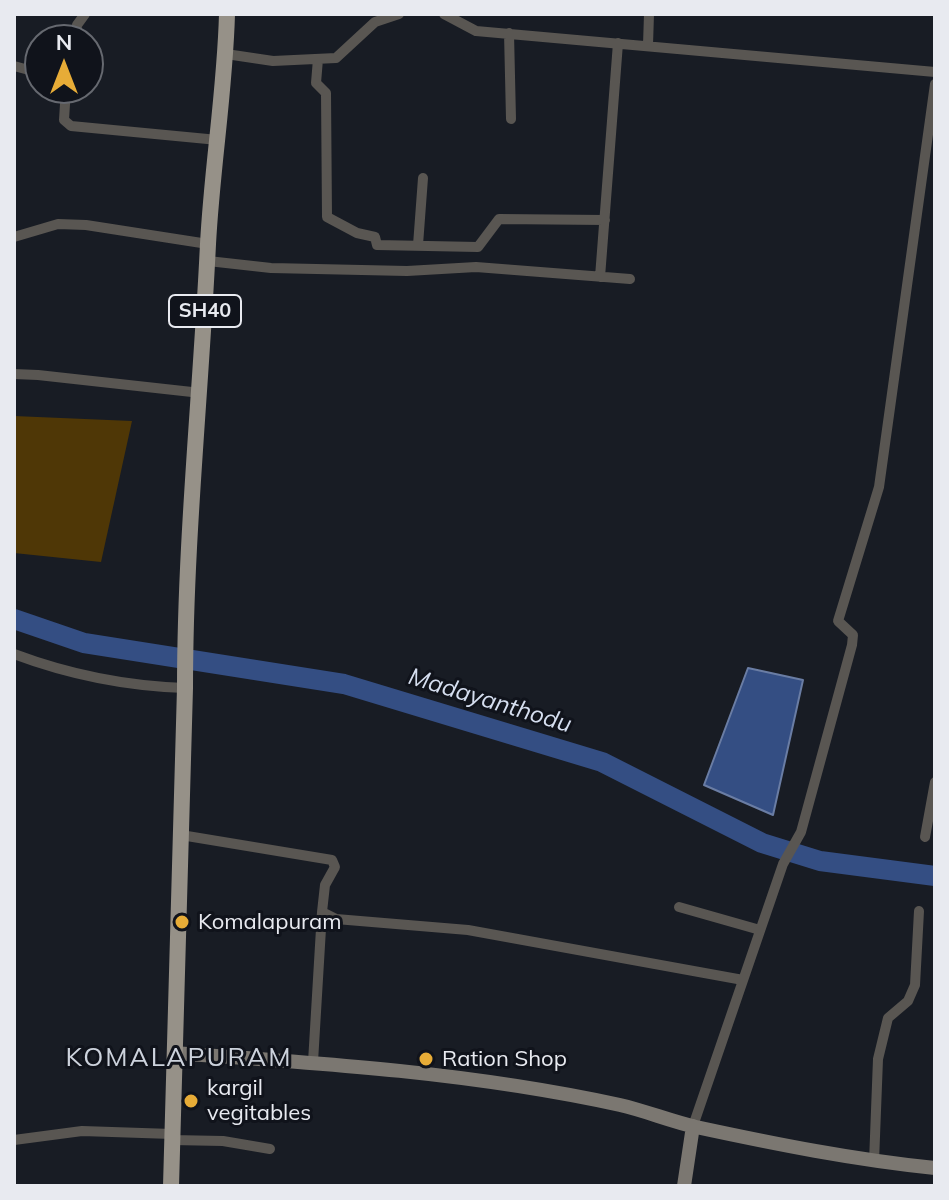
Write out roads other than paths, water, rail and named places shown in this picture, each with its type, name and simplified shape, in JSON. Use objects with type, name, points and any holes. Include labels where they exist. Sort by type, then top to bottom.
[{"type":"main road","name":"SH40","points":[[171,1186],[185,607],[227,14]]},
{"type":"main road","points":[[174,1053],[313,1062],[508,1085],[621,1105],[693,1126],[874,1162],[935,1168]]},
{"type":"main road","points":[[684,1186],[693,1126]]},
{"type":"street","points":[[226,54],[273,61],[336,58],[375,22],[399,14]]},
{"type":"street","points":[[444,14],[476,31],[935,72]]},
{"type":"street","points":[[648,45],[649,14]]},
{"type":"street","points":[[509,33],[511,119]]},
{"type":"street","points":[[600,277],[618,43]]},
{"type":"street","points":[[318,59],[316,83],[326,93],[327,217],[357,233],[375,237],[377,245],[478,247],[499,219],[605,220]]},
{"type":"street","points":[[693,1126],[783,864],[801,832],[852,645],[853,635],[838,621],[879,487],[935,84]]},
{"type":"street","points":[[65,104],[64,120],[71,126],[218,140]]},
{"type":"street","points":[[418,245],[423,178]]},
{"type":"street","points":[[14,237],[58,224],[86,225],[271,268],[407,271],[476,267],[630,279]]},
{"type":"street","points":[[14,374],[201,393]]},
{"type":"street","points":[[14,654],[75,674],[136,686],[185,684]]},
{"type":"street","points":[[925,837],[935,782]]},
{"type":"street","points":[[181,835],[332,860],[335,867],[325,885],[322,912],[313,1062]]},
{"type":"street","points":[[679,907],[760,930]]},
{"type":"street","points":[[874,1162],[878,1059],[888,1018],[908,1001],[915,985],[919,911]]},
{"type":"street","points":[[322,912],[336,919],[468,930],[743,980]]},
{"type":"street","points":[[14,1140],[82,1131],[223,1141],[270,1149]]},
{"type":"water","points":[[748,668],[803,680],[773,815],[704,785]]},
{"type":"waterway","name":"Madayanthodu","points":[[14,619],[84,643],[344,684],[602,762],[762,843],[820,861],[935,876]]},
{"type":"place","name":"Komalapuram","points":[[182,922]]},
{"type":"place","name":"Ration Shop","points":[[426,1059]]},
{"type":"place","name":"kargil vegitables","points":[[191,1101]]},
{"type":"district","name":"KOMALAPURAM","points":[[179,1058]]}]
